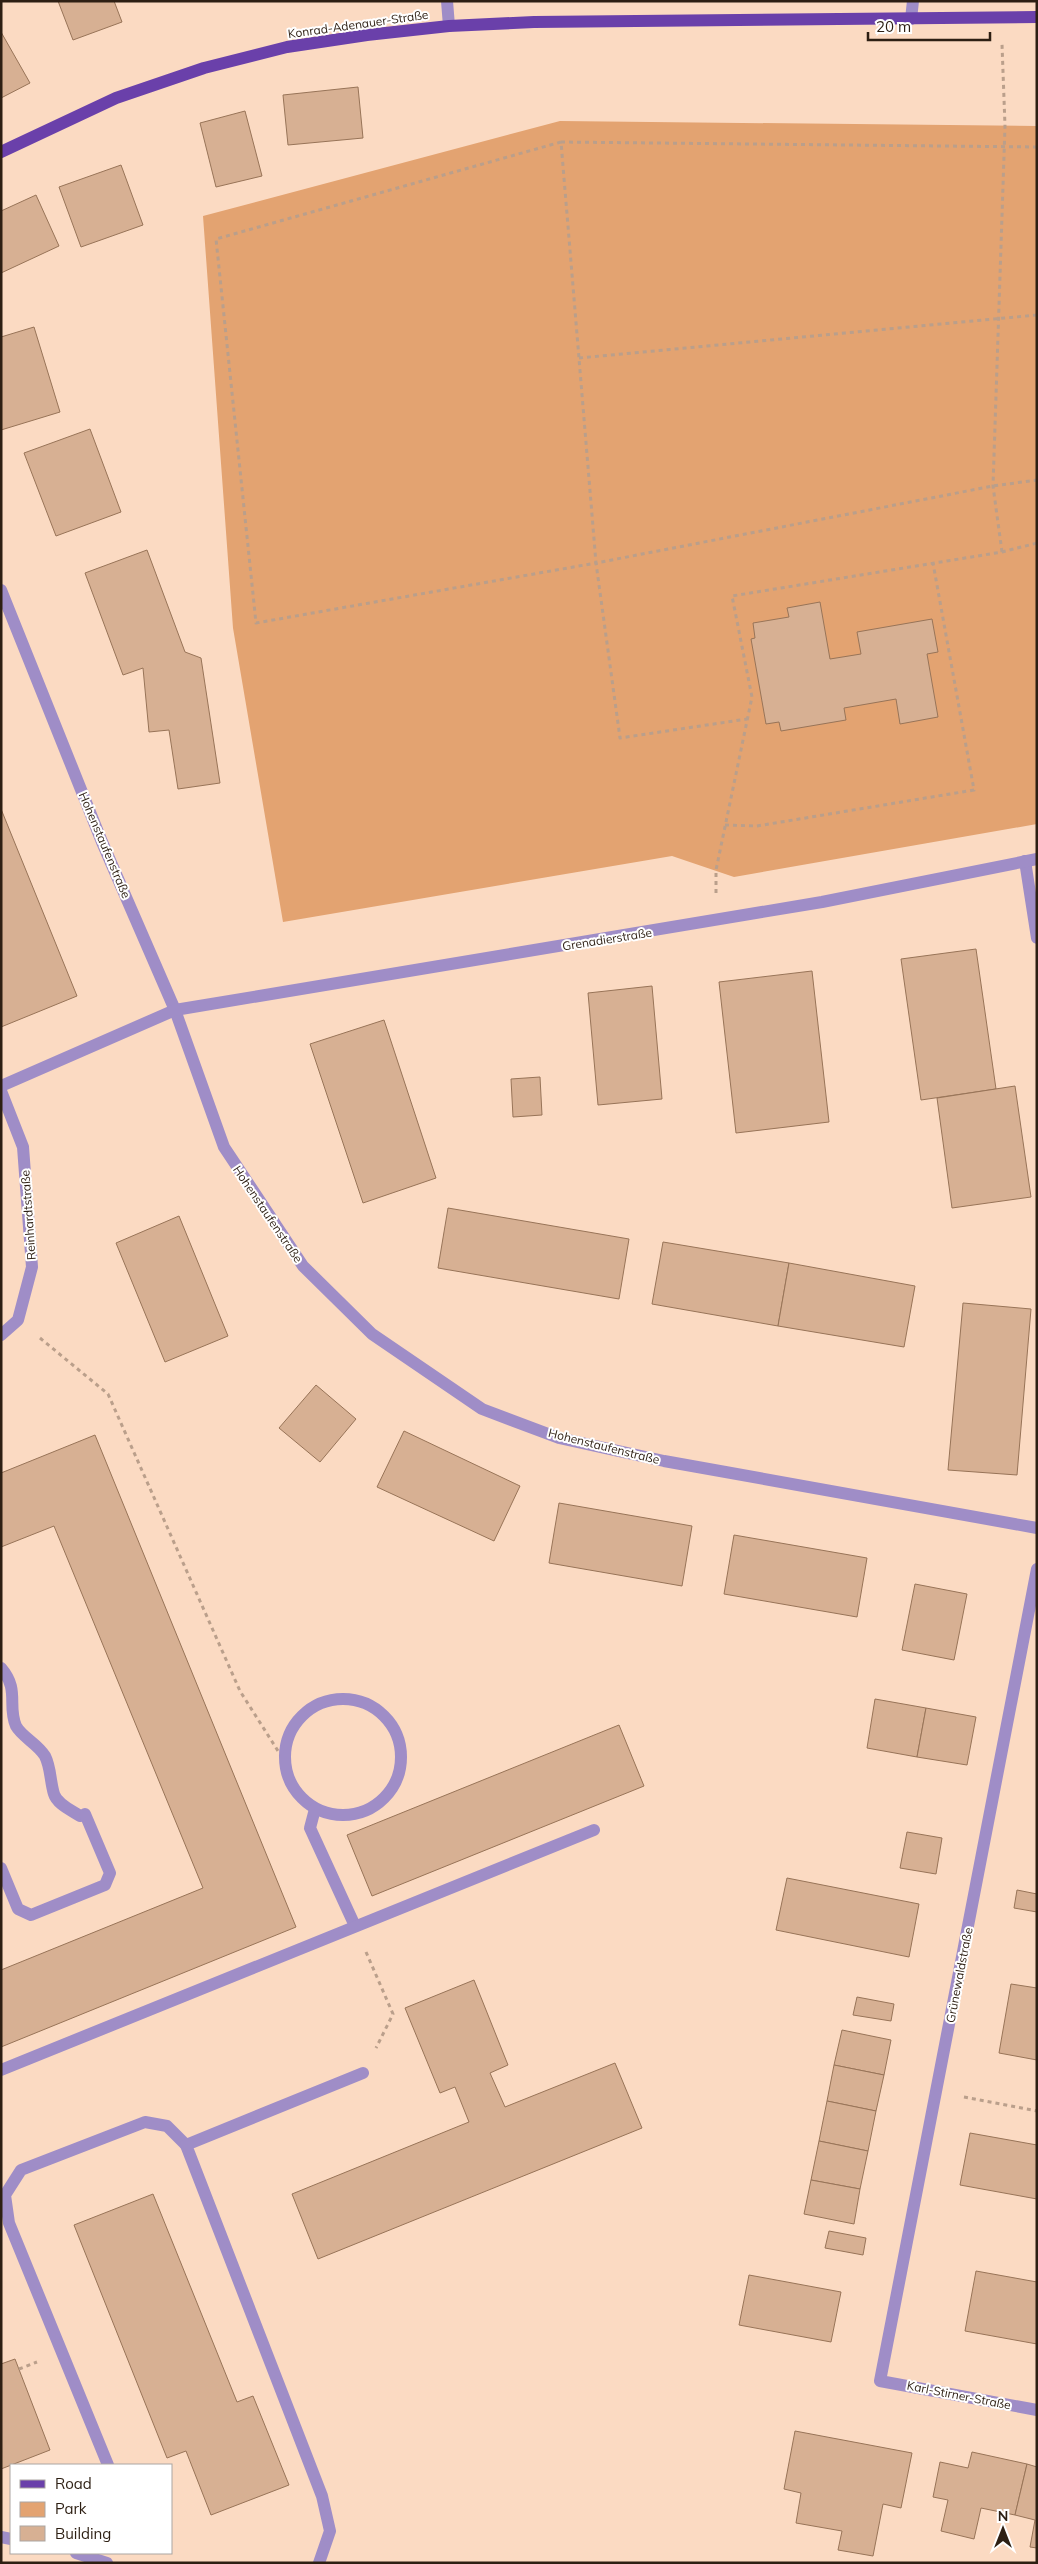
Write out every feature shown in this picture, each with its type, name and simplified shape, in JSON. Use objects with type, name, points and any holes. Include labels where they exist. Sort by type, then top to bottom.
[{"type":"main road","name":"Konrad-Adenauer-Straße","points":[[1,152],[116,98],[204,68],[286,47],[367,34],[449,26],[534,22],[1037,17]]},
{"type":"street","points":[[448,1],[449,26]]},
{"type":"street","points":[[911,19],[913,1]]},
{"type":"street","name":"Hohenstaufenstraße","points":[[1,590],[102,842],[175,1010],[224,1147],[303,1266],[372,1334],[482,1408],[559,1438],[664,1461],[1037,1528]]},
{"type":"street","points":[[1031,860],[1037,938]]},
{"type":"street","name":"Grenadierstraße","points":[[175,1010],[715,921],[822,902],[1031,860]]},
{"type":"street","points":[[1,1086],[175,1010]]},
{"type":"street","name":"Reinhardtstraße","points":[[1,1091],[23,1147],[32,1267],[18,1320]]},
{"type":"street","points":[[1,1335],[18,1320]]},
{"type":"street","name":"Grünewaldstraße","points":[[880,2381],[1037,1569]]},
{"type":"street","points":[[1,1668],[13,1689],[14,1716],[17,1728],[37,1745],[45,1757],[57,1798],[82,1815],[110,1873],[105,1885],[31,1915],[18,1909],[1,1868]]},
{"type":"street","points":[[343,1698],[362,1701],[380,1710],[393,1725],[400,1742],[402,1761],[397,1780],[387,1797],[372,1809],[353,1815],[334,1815],[315,1809],[300,1797],[289,1780],[285,1762],[286,1742],[294,1725],[307,1710],[324,1702],[343,1698]]},
{"type":"street","points":[[315,1809],[310,1828],[355,1926]]},
{"type":"street","points":[[1,2070],[594,1830]]},
{"type":"street","points":[[186,2145],[362,2074]]},
{"type":"street","points":[[108,2464],[9,2223],[5,2195],[21,2170],[145,2122],[167,2126],[186,2145],[322,2496],[330,2531],[319,2563]]},
{"type":"street","name":"Karl-Stirner-Straße","points":[[880,2381],[1037,2410]]},
{"type":"street","points":[[94,2555],[107,2563]]},
{"type":"path","points":[[1001,18],[1005,146],[992,486],[1002,552]]},
{"type":"path","points":[[561,142],[596,563],[620,738],[747,719]]},
{"type":"path","points":[[1037,147],[561,142],[216,239],[256,624],[596,563],[992,486],[1037,480]]},
{"type":"path","points":[[579,358],[1037,315]]},
{"type":"path","points":[[715,921],[716,870],[752,697],[732,596],[1002,552],[1037,543]]},
{"type":"path","points":[[725,825],[757,826],[974,790],[933,563]]},
{"type":"path","points":[[18,1320],[108,1394],[240,1691],[285,1762]]},
{"type":"path","points":[[355,1926],[393,2014],[362,2074]]},
{"type":"path","points":[[936,2091],[1037,2111]]},
{"type":"green space","points":[[560,121],[1037,126],[1037,824],[734,877],[672,856],[283,922],[233,628],[203,216]]},
{"type":"building","points":[[58,1],[114,1],[122,22],[73,40]]},
{"type":"building","points":[[1,32],[30,83],[1,98]]},
{"type":"building","points":[[358,87],[363,138],[288,145],[283,95]]},
{"type":"building","points":[[245,111],[262,176],[216,187],[200,123]]},
{"type":"building","points":[[121,165],[143,225],[81,247],[59,187]]},
{"type":"building","points":[[36,195],[59,246],[1,273],[1,211]]},
{"type":"building","points":[[34,327],[60,412],[1,430],[1,337]]},
{"type":"building","points":[[90,429],[121,512],[56,536],[24,453]]},
{"type":"building","points":[[147,550],[185,652],[201,658],[220,783],[178,789],[169,730],[149,732],[143,668],[123,675],[85,573]]},
{"type":"building","points":[[820,602],[830,659],[861,654],[857,632],[932,619],[938,652],[927,654],[938,717],[900,724],[896,699],[844,708],[846,720],[781,731],[779,722],[766,724],[751,639],[755,638],[753,623],[789,617],[787,608]]},
{"type":"building","points":[[1,809],[77,996],[1,1027]]},
{"type":"building","points":[[976,949],[996,1089],[921,1100],[901,959]]},
{"type":"building","points":[[812,971],[829,1122],[736,1133],[719,982]]},
{"type":"building","points":[[652,986],[662,1099],[598,1105],[588,993]]},
{"type":"building","points":[[384,1020],[436,1178],[363,1203],[310,1044]]},
{"type":"building","points":[[540,1077],[542,1115],[513,1117],[511,1079]]},
{"type":"building","points":[[1015,1086],[1031,1197],[952,1208],[937,1098]]},
{"type":"building","points":[[448,1208],[629,1239],[619,1299],[438,1268]]},
{"type":"building","points":[[179,1216],[228,1336],[165,1362],[116,1243]]},
{"type":"building","points":[[663,1242],[789,1263],[778,1326],[652,1304]]},
{"type":"building","points":[[789,1263],[915,1286],[904,1347],[778,1326]]},
{"type":"building","points":[[963,1303],[1031,1309],[1017,1475],[948,1470]]},
{"type":"building","points":[[316,1385],[356,1419],[320,1462],[279,1428]]},
{"type":"building","points":[[404,1431],[520,1486],[494,1541],[377,1487]]},
{"type":"building","points":[[95,1435],[296,1927],[1,2047],[1,1970],[203,1888],[54,1526],[1,1547],[1,1473]]},
{"type":"building","points":[[559,1503],[692,1526],[682,1586],[549,1563]]},
{"type":"building","points":[[734,1535],[867,1558],[857,1617],[724,1594]]},
{"type":"building","points":[[915,1584],[967,1594],[954,1660],[902,1650]]},
{"type":"building","points":[[875,1699],[926,1708],[917,1757],[867,1748]]},
{"type":"building","points":[[926,1708],[976,1717],[967,1765],[917,1757]]},
{"type":"building","points":[[619,1725],[644,1786],[372,1896],[347,1835]]},
{"type":"building","points":[[907,1832],[942,1838],[936,1874],[900,1868]]},
{"type":"building","points":[[787,1878],[919,1904],[909,1957],[776,1930]]},
{"type":"building","points":[[1017,1890],[1037,1894],[1037,1912],[1014,1908]]},
{"type":"building","points":[[474,1980],[508,2065],[490,2073],[505,2107],[615,2063],[642,2128],[318,2259],[292,2194],[469,2122],[455,2087],[440,2093],[405,2008]]},
{"type":"building","points":[[1011,1984],[1037,1988],[1037,2060],[999,2053]]},
{"type":"building","points":[[857,1997],[894,2004],[891,2021],[853,2015]]},
{"type":"building","points":[[842,2030],[891,2040],[884,2075],[834,2065]]},
{"type":"building","points":[[834,2065],[884,2075],[876,2111],[827,2101]]},
{"type":"building","points":[[827,2101],[876,2111],[868,2151],[819,2141]]},
{"type":"building","points":[[970,2133],[1037,2145],[1037,2199],[960,2185]]},
{"type":"building","points":[[819,2141],[868,2151],[860,2189],[811,2180]]},
{"type":"building","points":[[811,2180],[860,2189],[854,2224],[804,2214]]},
{"type":"building","points":[[153,2194],[237,2402],[253,2396],[289,2485],[211,2515],[186,2451],[167,2458],[74,2225]]},
{"type":"building","points":[[829,2231],[866,2238],[863,2255],[825,2248]]},
{"type":"building","points":[[976,2271],[1037,2282],[1037,2344],[965,2331]]},
{"type":"building","points":[[749,2275],[841,2292],[831,2342],[739,2325]]},
{"type":"building","points":[[15,2359],[50,2450],[1,2469],[1,2364]]},
{"type":"building","points":[[795,2431],[912,2453],[901,2508],[883,2504],[873,2556],[838,2550],[842,2531],[796,2523],[801,2493],[784,2489]]},
{"type":"building","points":[[972,2452],[1027,2464],[1015,2515],[981,2508],[974,2539],[941,2531],[948,2500],[933,2497],[940,2462],[968,2468]]},
{"type":"building","points":[[1027,2464],[1037,2467],[1037,2548],[1030,2547],[1035,2520],[1015,2515]]}]
